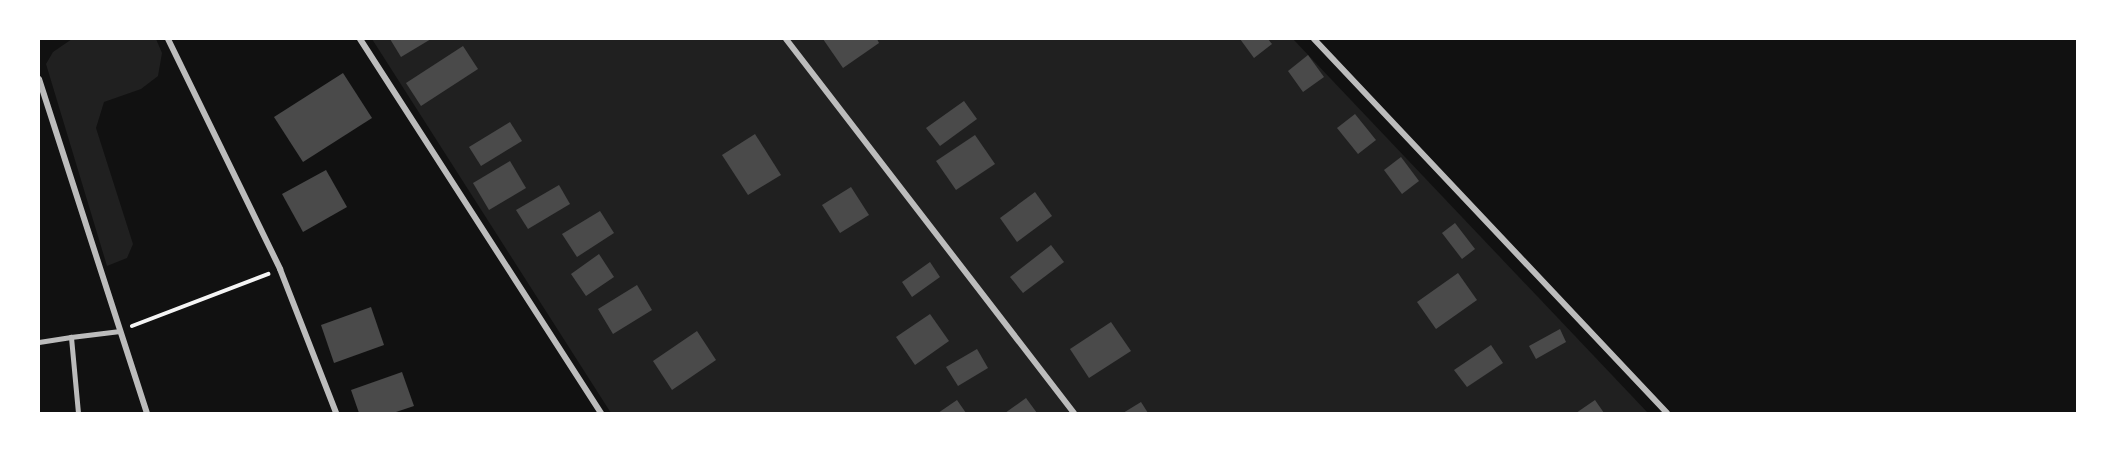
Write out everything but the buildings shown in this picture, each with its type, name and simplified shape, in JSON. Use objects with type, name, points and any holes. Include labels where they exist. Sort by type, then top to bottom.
[{"type":"street","points":[[360,39],[601,413]]},
{"type":"street","points":[[786,39],[1074,413]]},
{"type":"street","points":[[1314,39],[1667,413]]},
{"type":"street","points":[[171,40],[280,269],[336,413]]},
{"type":"street","points":[[39,79],[147,413]]},
{"type":"lane","points":[[39,342],[120,331]]},
{"type":"lane","points":[[71,337],[78,413]]},
{"type":"path","points":[[120,331],[280,269]]},
{"type":"shaded area","points":[[72,39],[156,39],[162,53],[158,76],[141,89],[104,102],[96,128],[133,244],[127,258],[107,266],[46,64],[53,52]]},
{"type":"shaded area","points":[[372,39],[1293,39],[1648,413],[611,413]]}]
